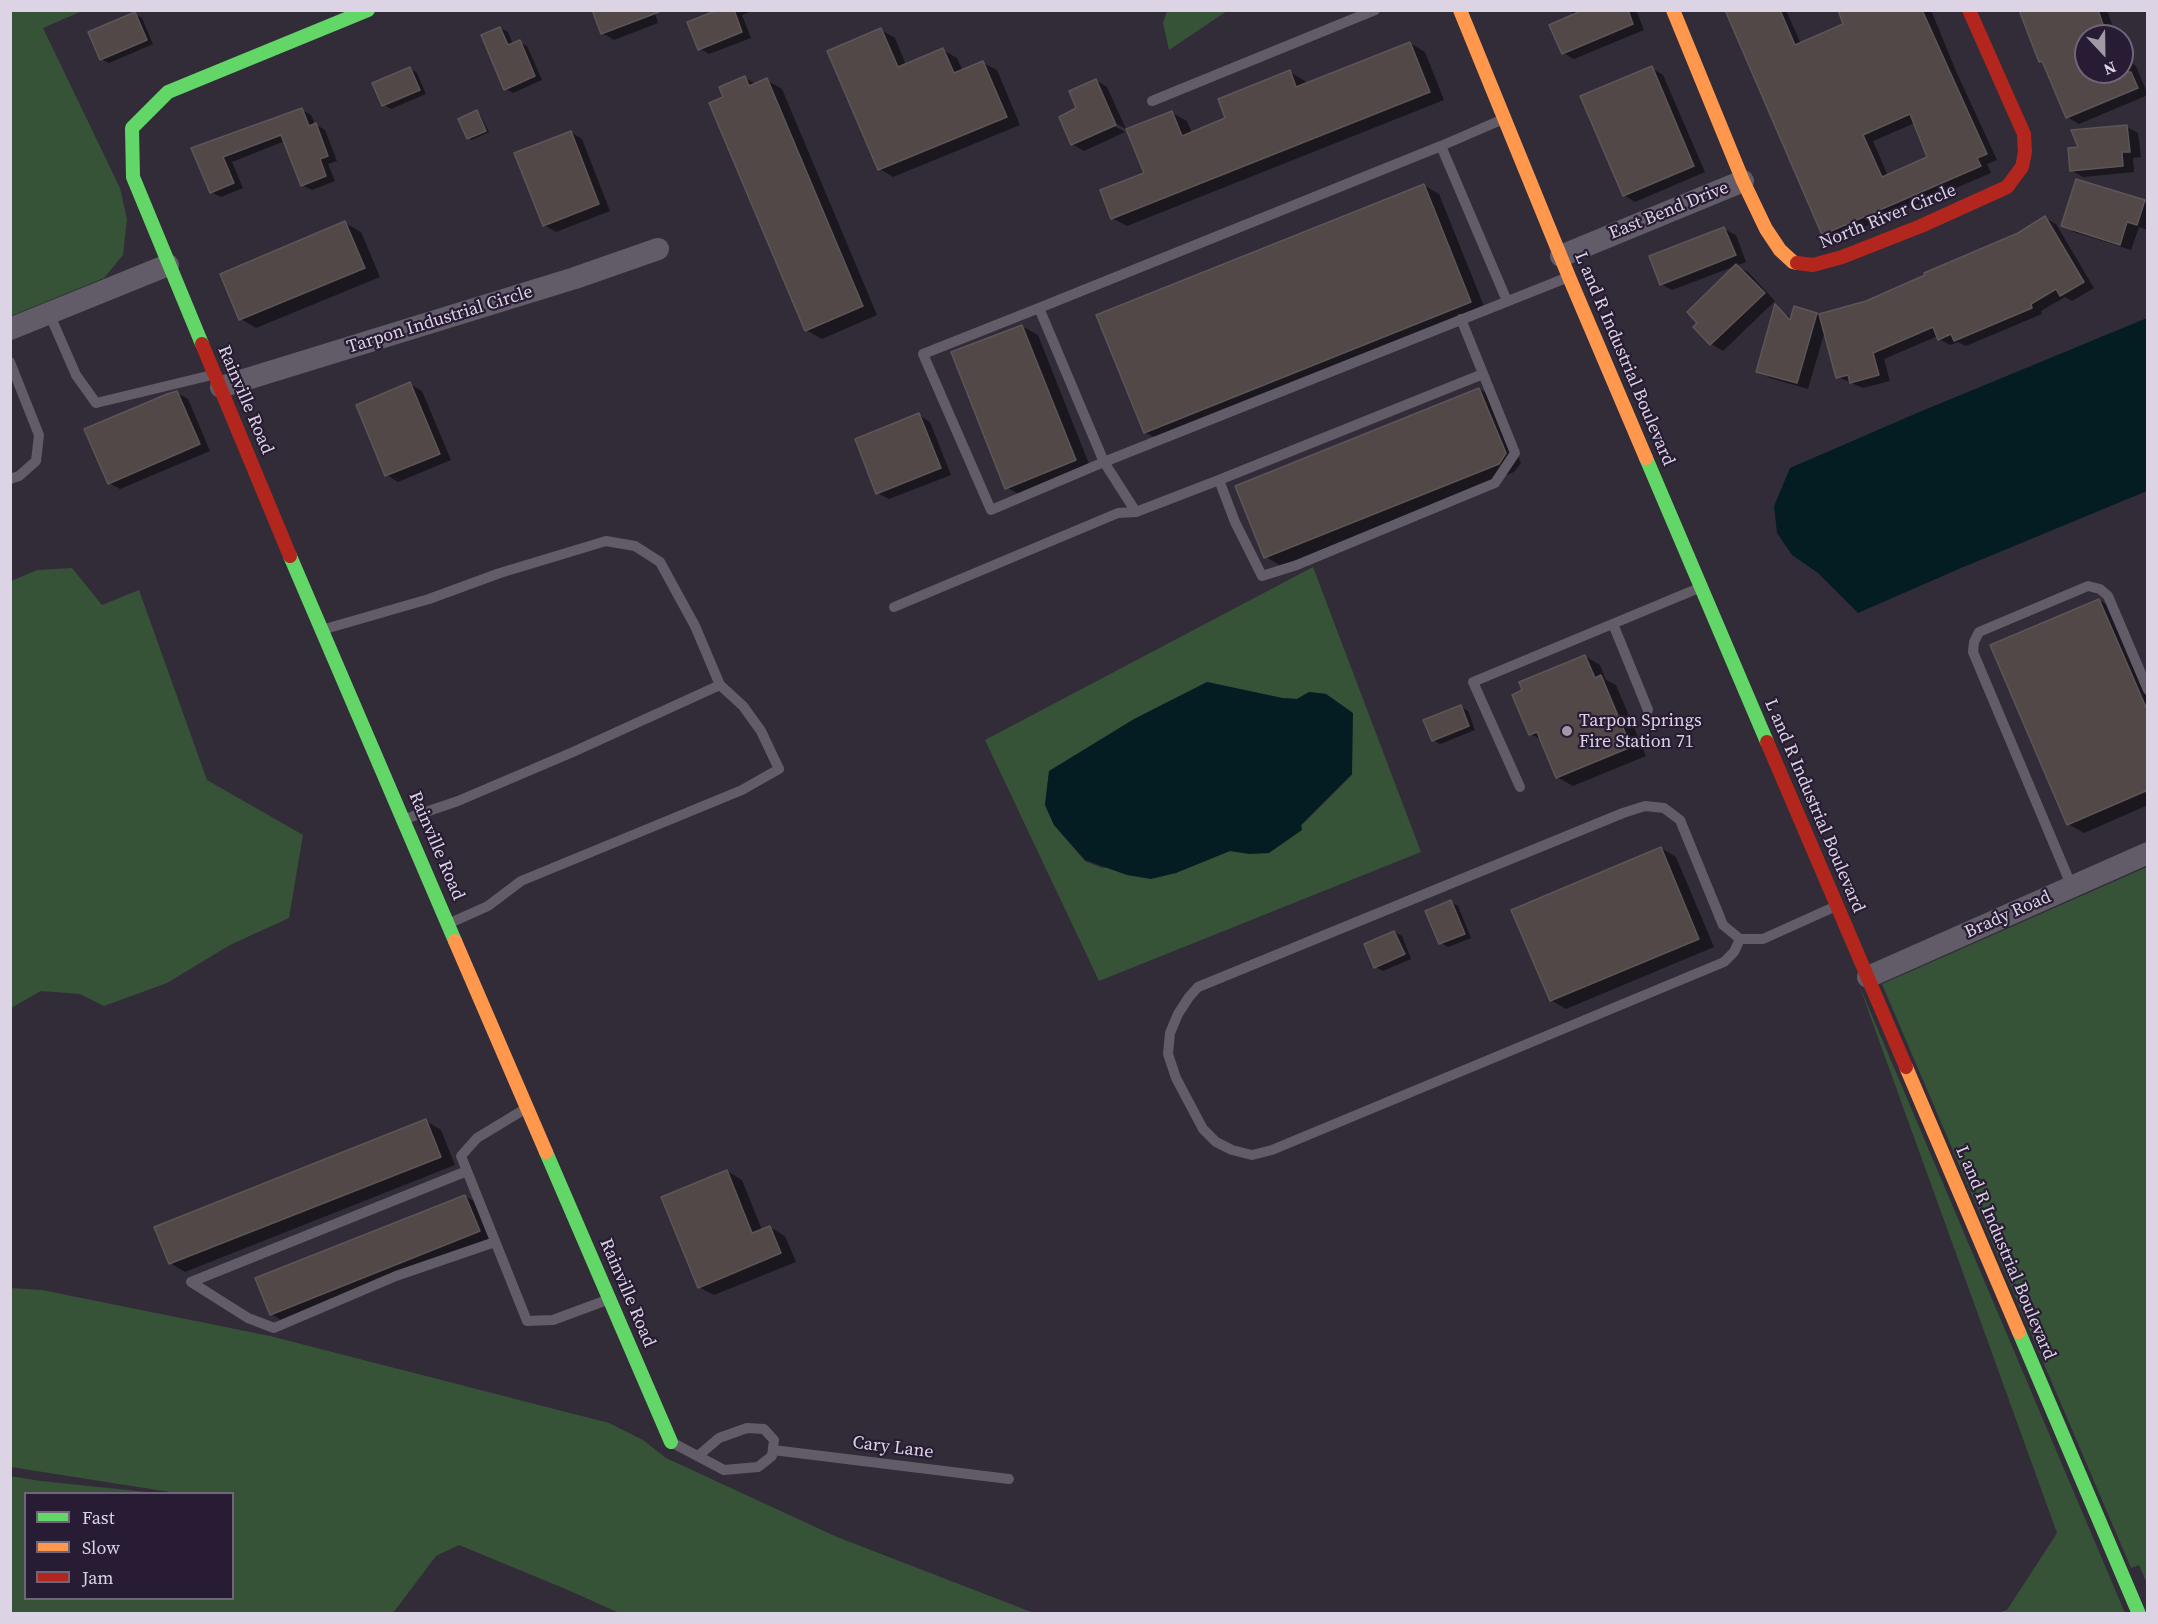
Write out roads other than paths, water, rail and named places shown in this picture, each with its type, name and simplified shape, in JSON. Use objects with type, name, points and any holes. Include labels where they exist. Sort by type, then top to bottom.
[{"type":"street","name":"Rainville Road","points":[[368,10],[168,92],[132,128],[133,177],[322,630],[671,1442]]},
{"type":"street","name":"L and R Industrial Boulevard","points":[[1460,10],[1569,277],[2139,1614]]},
{"type":"street","name":"North River Circle","points":[[1673,10],[1743,181],[1766,229],[1780,250],[1792,262],[1813,265],[1842,257],[1921,226],[2007,187],[2022,167],[2025,152],[2024,134],[1969,10]]},
{"type":"street","name":"East Bend Drive","points":[[1561,256],[1743,181]]},
{"type":"street","name":"Tarpon Industrial Circle","points":[[218,381],[575,278],[658,249]]},
{"type":"street","points":[[10,329],[168,265]]},
{"type":"street","name":"Brady Road","points":[[1868,977],[2148,853]]},
{"type":"lane","points":[[1152,101],[1375,10]]},
{"type":"lane","points":[[1505,118],[1441,146],[923,354],[991,510],[1104,462],[1569,277]]},
{"type":"lane","points":[[1441,146],[1507,301]]},
{"type":"lane","points":[[1039,308],[1104,462],[1136,512]]},
{"type":"lane","points":[[49,313],[76,375],[96,403],[218,381]]},
{"type":"lane","points":[[1219,480],[1235,522],[1262,576],[1307,561],[1495,483],[1515,453],[1461,319]]},
{"type":"lane","points":[[10,362],[39,435],[36,461],[19,476],[10,479]]},
{"type":"lane","points":[[894,607],[1118,513],[1136,512],[1483,374]]},
{"type":"lane","points":[[322,630],[606,541],[635,546],[660,562],[695,626],[720,685],[743,706],[761,731],[779,770],[742,790],[521,881],[488,906],[449,923]]},
{"type":"lane","points":[[2072,887],[1973,652],[1974,642],[1979,632],[2088,586],[2100,589],[2108,596],[2148,690]]},
{"type":"lane","points":[[1520,787],[1473,682],[1702,587]]},
{"type":"lane","points":[[1613,624],[1648,710]]},
{"type":"lane","points":[[405,819],[458,801],[720,685]]},
{"type":"lane","points":[[1740,939],[1734,952],[1724,962],[1272,1150],[1252,1155],[1232,1150],[1216,1142],[1203,1129],[1176,1078],[1168,1054],[1170,1033],[1178,1014],[1198,987],[1645,806],[1664,808],[1680,820],[1723,925],[1740,939],[1763,939],[1837,905]]},
{"type":"lane","points":[[528,1108],[477,1138],[461,1156],[527,1321],[553,1320],[610,1299]]},
{"type":"lane","points":[[467,1171],[191,1282],[248,1317],[274,1328],[396,1276],[495,1242]]},
{"type":"lane","points":[[671,1442],[724,1470],[758,1467],[772,1456],[774,1440],[764,1429],[747,1428],[720,1438],[698,1456]]},
{"type":"lane","name":"Cary Lane","points":[[773,1450],[1009,1479]]},
{"type":"place","name":"Tarpon Springs Fire Station 71","points":[[1567,731]]}]
